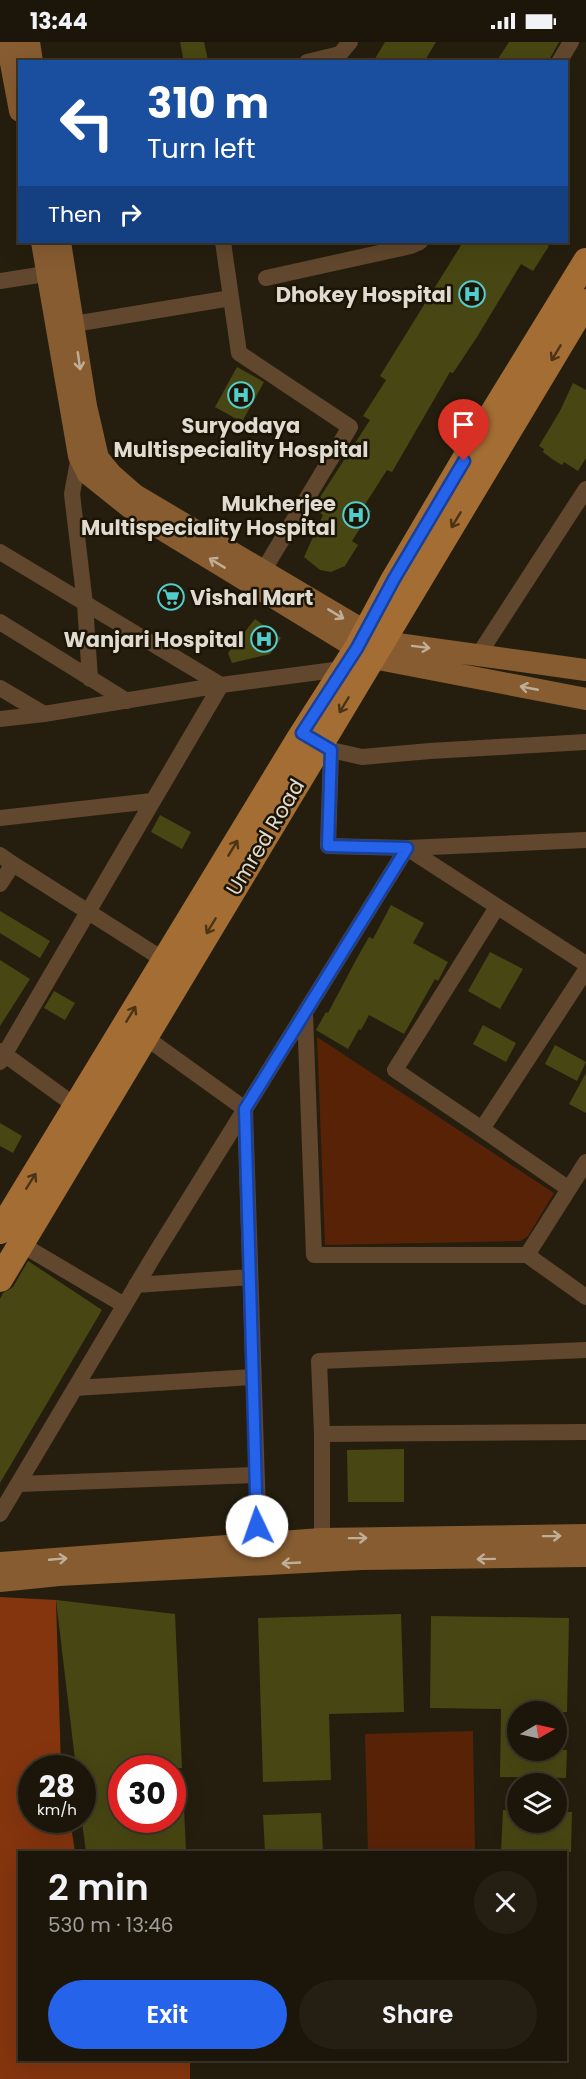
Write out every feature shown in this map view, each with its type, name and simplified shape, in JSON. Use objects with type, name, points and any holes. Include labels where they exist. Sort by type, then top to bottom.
[{"type":"main road","points":[[8,42],[18,100]]},
{"type":"main road","points":[[29,42],[32,60]]},
{"type":"main road","points":[[42,243],[56,272],[74,324],[86,406],[98,458],[111,474],[135,495],[263,571],[370,645],[479,654],[586,670]]},
{"type":"main road","points":[[60,243],[56,272],[79,456],[88,474],[142,517],[370,645],[586,699]]},
{"type":"main road","name":"Umred Road","points":[[0,1279],[7,1236],[145,1037],[318,742],[350,675],[580,296],[586,261]]},
{"type":"main road","points":[[7,1236],[77,1107],[164,960],[318,742]]},
{"type":"main road","points":[[0,1563],[321,1539],[586,1535]]},
{"type":"main road","points":[[0,1581],[59,1575],[322,1562],[586,1556]]},
{"type":"street","points":[[314,42],[312,60],[340,54],[350,42]]},
{"type":"street","points":[[560,60],[572,42]]},
{"type":"street","points":[[223,243],[239,353],[350,427],[263,571]]},
{"type":"street","points":[[266,278],[418,243]]},
{"type":"street","points":[[0,281],[56,272]]},
{"type":"street","points":[[74,324],[231,298]]},
{"type":"street","points":[[79,456],[72,494],[85,604],[90,679]]},
{"type":"street","points":[[479,654],[586,489]]},
{"type":"street","points":[[0,552],[221,685]]},
{"type":"street","points":[[0,622],[128,701]]},
{"type":"street","points":[[0,719],[221,685],[350,675]]},
{"type":"street","points":[[77,1107],[2,1056],[221,685]]},
{"type":"street","points":[[0,688],[44,714]]},
{"type":"street","points":[[586,742],[362,757],[318,742],[328,846],[407,848],[586,840]]},
{"type":"street","points":[[0,818],[152,801]]},
{"type":"street","points":[[407,848],[586,964]]},
{"type":"street","points":[[0,1514],[136,1285],[407,848]]},
{"type":"street","points":[[0,884],[6,859],[164,960]]},
{"type":"street","points":[[497,907],[395,1070],[568,1189]]},
{"type":"street","points":[[482,1129],[586,970]]},
{"type":"street","points":[[305,1012],[314,1255],[527,1255],[586,1297]]},
{"type":"street","points":[[145,1037],[245,1109]]},
{"type":"street","points":[[245,1109],[259,1545]]},
{"type":"street","points":[[527,1255],[586,1162]]},
{"type":"street","points":[[7,1236],[124,1305]]},
{"type":"street","points":[[136,1285],[250,1277]]},
{"type":"street","points":[[322,1562],[322,1434],[319,1361],[586,1350]]},
{"type":"street","points":[[75,1388],[253,1377]]},
{"type":"street","points":[[322,1434],[586,1432]]},
{"type":"street","points":[[19,1484],[255,1475]]},
{"type":"shaded area","points":[[317,1037],[554,1193],[528,1236],[521,1241],[325,1245]]},
{"type":"shaded area","points":[[0,1597],[56,1600],[61,1755],[18,1755],[18,1833],[72,1833],[75,1851],[18,1851],[18,2061],[190,2061],[190,2079],[0,2079]]},
{"type":"shaded area","points":[[473,1731],[475,1851],[368,1851],[365,1734]]},
{"type":"building","points":[[180,42],[204,42],[208,60],[184,60]]},
{"type":"building","points":[[385,42],[436,42],[425,60],[374,60]]},
{"type":"building","points":[[509,42],[559,42],[549,60],[497,60]]},
{"type":"building","points":[[462,243],[543,243],[549,246],[533,271],[521,264],[477,337],[453,373],[450,372],[392,472],[387,470],[364,506],[371,511],[352,541],[358,545],[345,566],[331,572],[320,570],[304,557],[323,515],[313,508],[370,420],[363,416],[386,380],[380,376]]},
{"type":"building","points":[[237,367],[264,382],[242,422],[215,407]]},
{"type":"building","points":[[573,383],[586,390],[586,458],[578,471],[564,462],[562,465],[552,459],[539,446],[560,411]]},
{"type":"building","points":[[255,619],[281,638],[270,654],[232,663],[228,653]]},
{"type":"building","points":[[160,815],[191,832],[182,849],[151,832]]},
{"type":"building","points":[[391,905],[424,923],[413,943],[448,962],[438,981],[435,979],[404,1034],[369,1015],[348,1049],[316,1030],[326,1012],[328,1013],[369,937],[373,939]]},
{"type":"building","points":[[0,911],[50,941],[40,958],[0,933]]},
{"type":"building","points":[[490,952],[523,969],[500,1009],[468,991]]},
{"type":"building","points":[[0,960],[30,979],[0,1026]]},
{"type":"building","points":[[54,991],[75,1003],[65,1020],[44,1008]]},
{"type":"building","points":[[483,1025],[516,1043],[506,1062],[473,1044]]},
{"type":"building","points":[[555,1045],[586,1062],[577,1081],[545,1064]]},
{"type":"building","points":[[586,1073],[586,1113],[569,1104]]},
{"type":"building","points":[[0,1123],[22,1136],[13,1153],[0,1146]]},
{"type":"building","points":[[28,1261],[102,1310],[0,1483],[0,1299],[3,1293],[13,1287]]},
{"type":"building","points":[[404,1449],[404,1502],[348,1502],[347,1450]]},
{"type":"building","points":[[56,1600],[175,1614],[181,1755],[108,1755],[108,1833],[185,1833],[186,1851],[86,1851],[83,1833],[96,1833],[96,1755],[74,1755]]},
{"type":"building","points":[[401,1614],[404,1712],[329,1714],[331,1780],[263,1782],[258,1618]]},
{"type":"building","points":[[431,1616],[569,1618],[567,1712],[567,1701],[507,1701],[507,1761],[567,1761],[566,1773],[507,1773],[507,1777],[500,1777],[501,1709],[430,1708]]},
{"type":"building","points":[[503,1810],[507,1810],[507,1833],[567,1833],[567,1812],[572,1812],[571,1852],[501,1851]]},
{"type":"building","points":[[321,1813],[323,1851],[265,1851],[263,1815]]},
{"type":"place","name":"Dhokey Hospital","points":[[472,294]]},
{"type":"place","name":"Suryodaya Multispeciality Hospital","points":[[241,395]]},
{"type":"place","name":"Mukherjee Multispeciality Hospital","points":[[356,515]]},
{"type":"place","name":"Vishal Mart","points":[[171,597]]},
{"type":"place","name":"Wanjari Hospital","points":[[264,639]]},
{"type":"route","points":[[257,1526],[245,1109],[407,848],[328,846],[331,750],[302,733],[357,648],[394,579],[464,461]]}]
